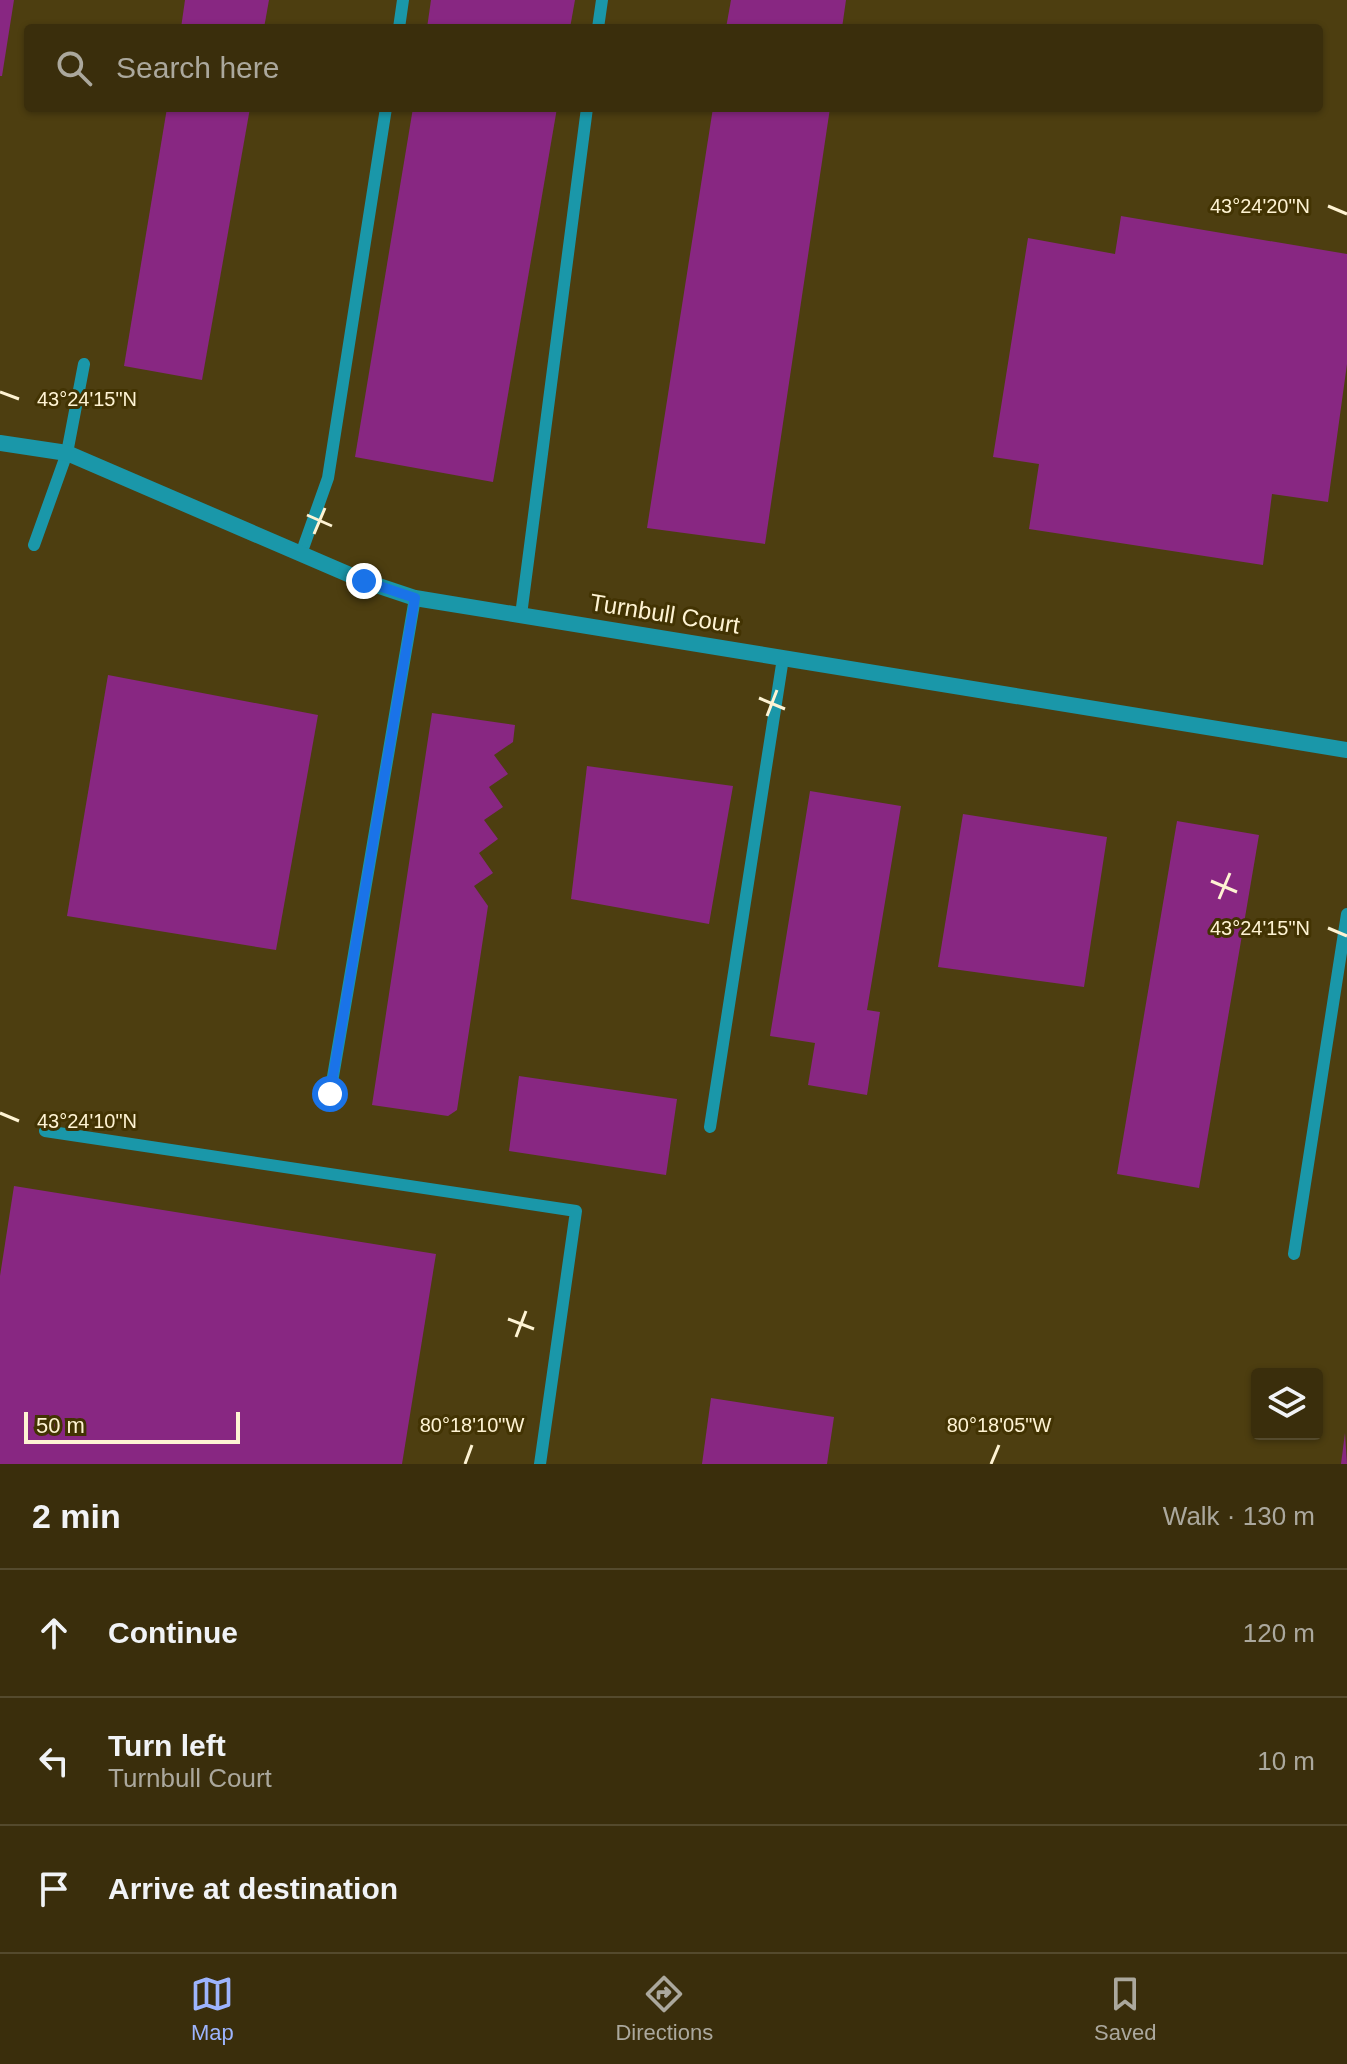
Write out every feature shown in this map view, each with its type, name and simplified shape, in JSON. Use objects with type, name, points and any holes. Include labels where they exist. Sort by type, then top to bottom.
[{"type":"street","name":"Turnbull Court","points":[[0,443],[67,453],[364,581],[415,598],[1347,750]]},
{"type":"lane","points":[[400,24],[403,0]]},
{"type":"lane","points":[[599,24],[602,0]]},
{"type":"lane","points":[[301,554],[328,478],[385,112]]},
{"type":"lane","points":[[521,615],[586,112]]},
{"type":"lane","points":[[34,545],[67,453],[84,364]]},
{"type":"lane","points":[[330,1094],[415,598]]},
{"type":"lane","points":[[710,1127],[783,658]]},
{"type":"lane","points":[[1294,1254],[1347,914]]},
{"type":"lane","points":[[45,1131],[576,1211],[540,1464]]},
{"type":"building","points":[[0,0],[14,0],[2,76],[0,76]]},
{"type":"building","points":[[185,0],[269,0],[265,24],[182,24]]},
{"type":"building","points":[[431,0],[575,0],[571,24],[428,24]]},
{"type":"building","points":[[731,0],[846,0],[843,24],[727,24]]},
{"type":"building","points":[[166,112],[249,112],[202,380],[124,366]]},
{"type":"building","points":[[412,112],[556,112],[493,482],[355,457]]},
{"type":"building","points":[[712,112],[829,112],[765,544],[647,528]]},
{"type":"building","points":[[1121,216],[1347,254],[1347,364],[1328,502],[1272,494],[1263,565],[1029,529],[1039,464],[993,457],[1028,238],[1115,254]]},
{"type":"building","points":[[108,675],[318,715],[276,950],[67,916]]},
{"type":"building","points":[[432,713],[515,725],[513,742],[494,755],[508,774],[489,787],[503,807],[484,820],[498,839],[479,853],[493,873],[474,886],[488,906],[457,1110],[448,1116],[372,1105]]},
{"type":"building","points":[[587,766],[733,786],[709,924],[571,899]]},
{"type":"building","points":[[810,791],[901,806],[867,1010],[880,1012],[867,1095],[808,1085],[815,1043],[770,1036]]},
{"type":"building","points":[[963,814],[1107,837],[1084,987],[938,967]]},
{"type":"building","points":[[1177,821],[1259,835],[1199,1188],[1117,1174]]},
{"type":"building","points":[[519,1076],[677,1099],[666,1175],[509,1151]]},
{"type":"building","points":[[14,1186],[436,1254],[402,1464],[0,1464],[0,1276]]},
{"type":"building","points":[[711,1398],[834,1417],[827,1464],[702,1464]]},
{"type":"building","points":[[1345,1433],[1347,1464],[1341,1464]]},
{"type":"route","points":[[330,1094],[415,598],[364,581]]}]
